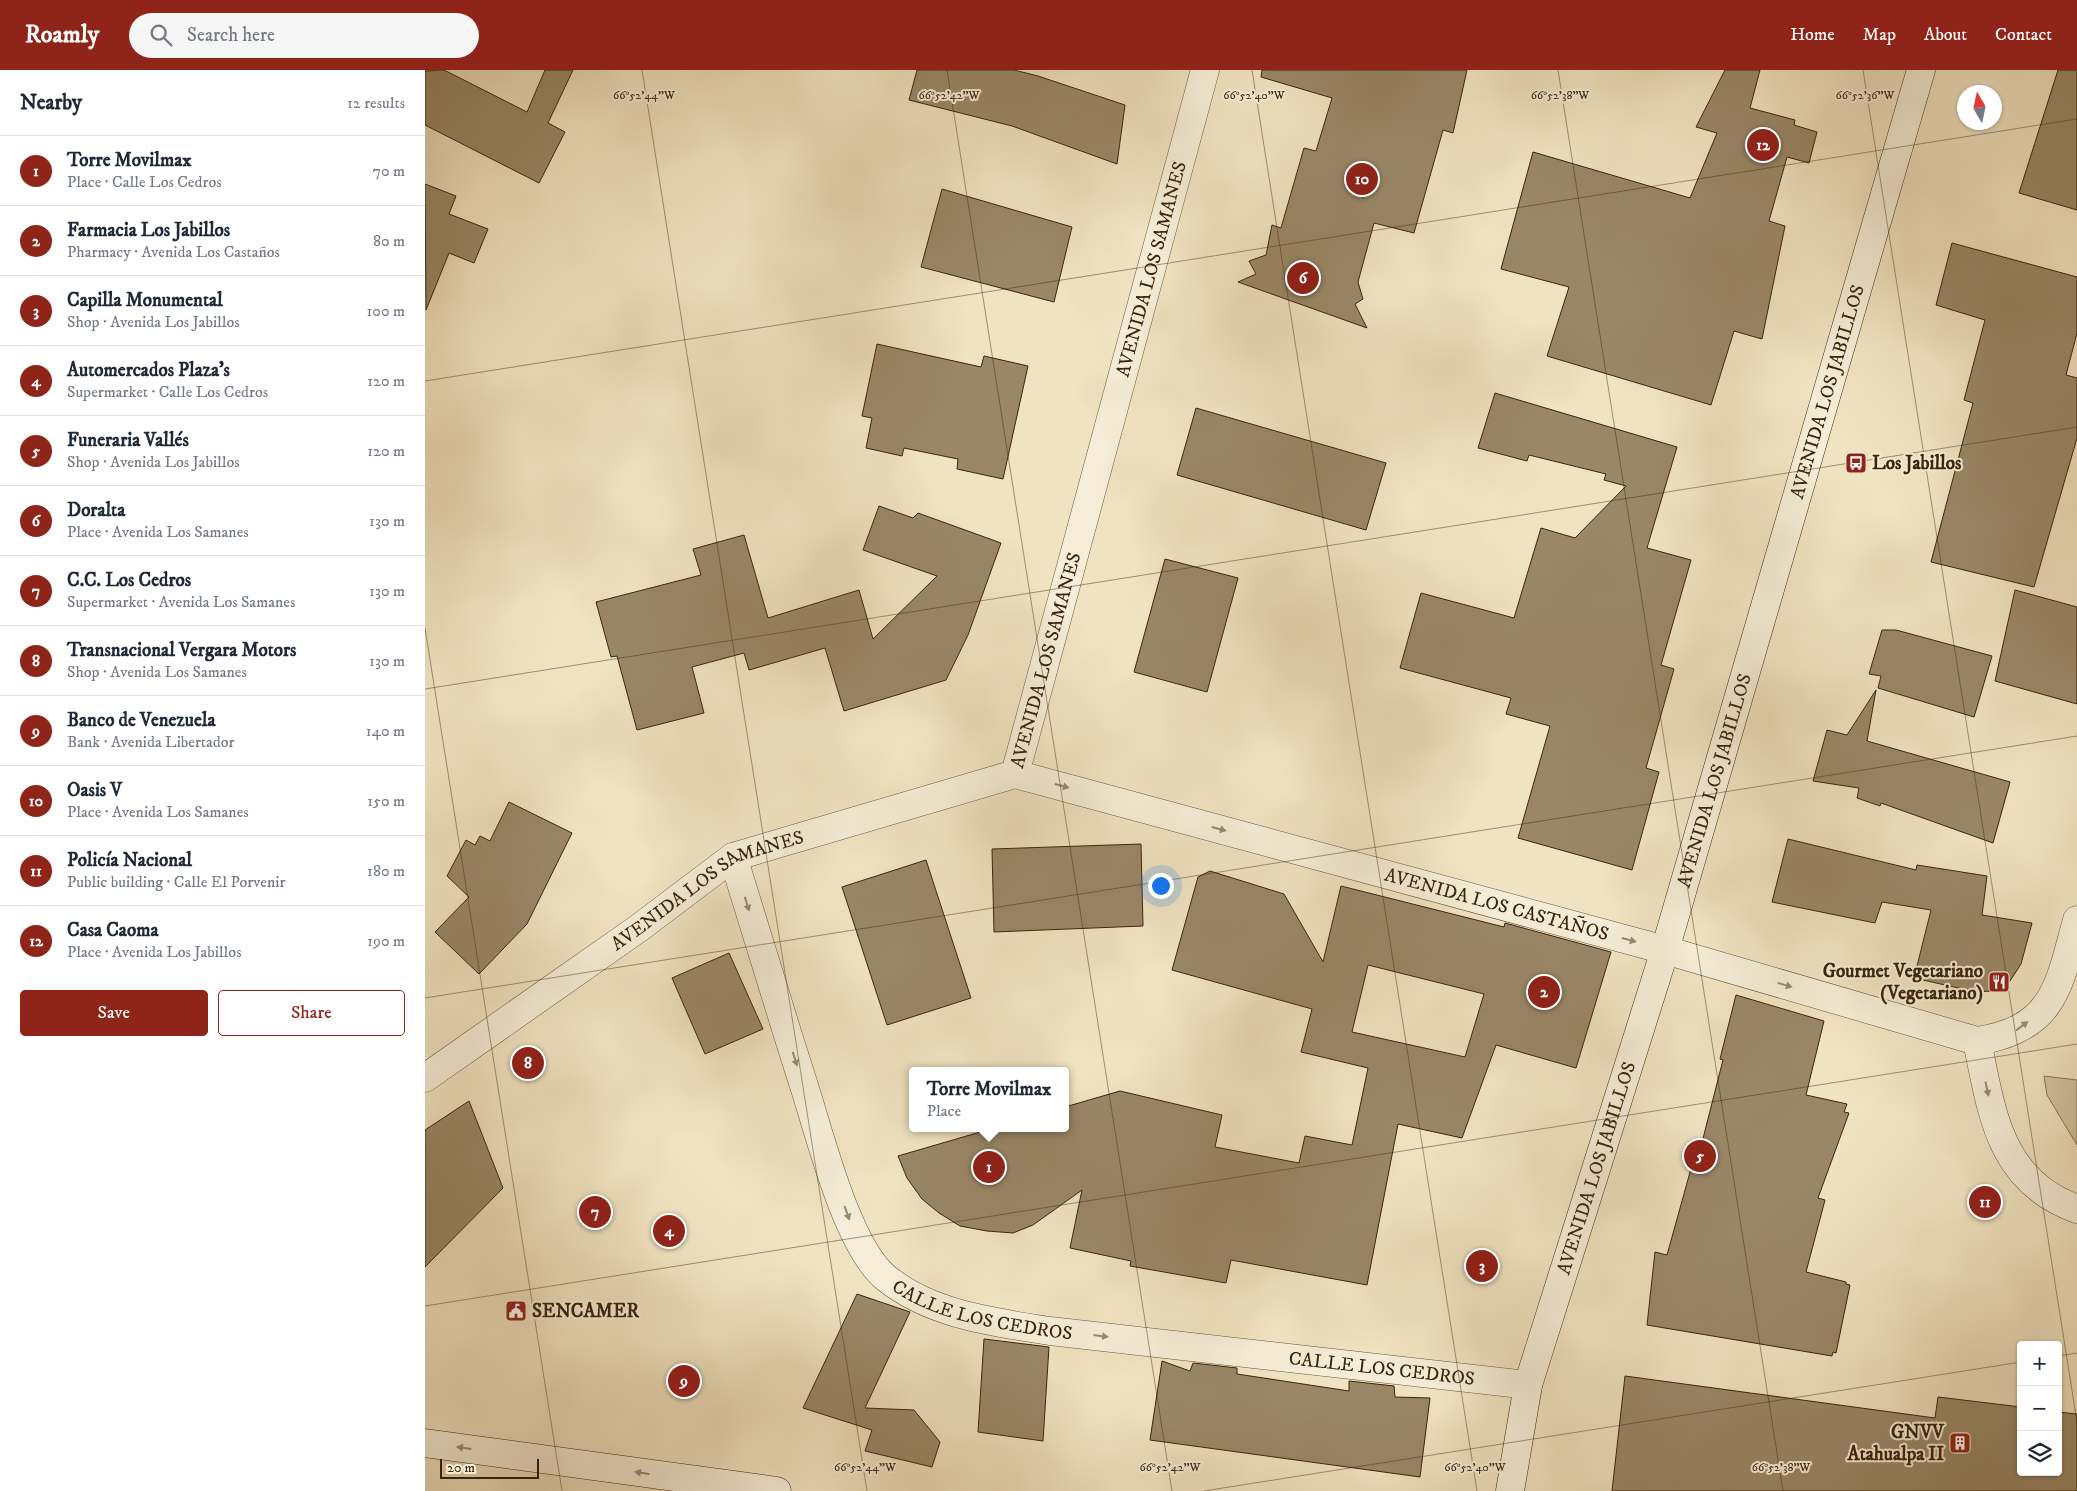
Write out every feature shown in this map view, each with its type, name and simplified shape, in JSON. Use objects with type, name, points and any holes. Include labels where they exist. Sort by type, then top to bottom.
[{"type":"street","name":"AVENIDA LOS SAMANES","points":[[425,1078],[639,928],[733,857],[1015,774],[1205,70]]},
{"type":"street","name":"AVENIDA LOS JABILLOS","points":[[1510,1491],[1528,1385],[1665,950],[1921,70]]},
{"type":"street","name":"AVENIDA LOS CASTAÑOS","points":[[1015,774],[1665,950],[1977,1042]]},
{"type":"street","name":"CALLE LOS CEDROS","points":[[733,857],[841,1198],[853,1230],[867,1255],[885,1277],[935,1306],[980,1320],[1050,1330],[1528,1385]]},
{"type":"street","points":[[2077,920],[2060,981],[2047,1007],[2017,1031],[1995,1039],[1977,1042],[1991,1111],[2006,1150],[2026,1179],[2057,1202],[2077,1209]]},
{"type":"street","points":[[425,1443],[777,1491]]},
{"type":"shaded area","points":[[2044,1076],[2077,1080],[2077,1145],[2047,1095]]},
{"type":"building","points":[[425,70],[444,70],[527,112],[545,70],[573,70],[548,123],[565,132],[539,183],[425,125]]},
{"type":"building","points":[[917,70],[1014,70],[1125,105],[1117,164],[1012,126],[909,100]]},
{"type":"building","points":[[1262,70],[1467,70],[1453,133],[1443,130],[1414,233],[1374,223],[1358,282],[1363,299],[1355,304],[1367,328],[1238,282],[1256,274],[1249,261],[1266,255],[1272,225],[1281,228],[1304,148],[1316,151],[1332,98],[1261,77]]},
{"type":"building","points":[[1725,70],[1760,70],[1750,108],[1795,120],[1794,125],[1817,132],[1809,163],[1787,157],[1769,221],[1785,226],[1762,339],[1734,331],[1711,405],[1547,356],[1569,287],[1501,269],[1533,152],[1690,198],[1717,133],[1696,127]]},
{"type":"building","points":[[2058,70],[2077,70],[2077,210],[2019,193]]},
{"type":"building","points":[[425,184],[456,196],[449,214],[488,229],[474,263],[449,253],[426,310]]},
{"type":"building","points":[[942,189],[1072,227],[1054,302],[921,267]]},
{"type":"building","points":[[1952,243],[2077,277],[2077,333],[2066,375],[2077,378],[2077,438],[2034,587],[1931,562],[1973,403],[1964,400],[1985,320],[1936,305]]},
{"type":"building","points":[[877,344],[981,367],[984,356],[1028,366],[1003,479],[957,469],[958,459],[904,448],[902,456],[866,448],[872,418],[862,416]]},
{"type":"building","points":[[1495,393],[1677,447],[1647,548],[1691,560],[1661,665],[1674,669],[1646,768],[1659,772],[1632,870],[1518,838],[1550,726],[1506,714],[1511,698],[1400,668],[1421,593],[1514,618],[1541,528],[1575,538],[1626,486],[1604,480],[1606,474],[1529,455],[1527,461],[1478,448]]},
{"type":"building","points":[[1196,408],[1386,463],[1366,530],[1177,475]]},
{"type":"building","points":[[879,506],[913,518],[918,513],[1001,543],[968,635],[946,680],[844,711],[825,648],[749,670],[744,653],[692,667],[704,713],[637,730],[617,656],[611,657],[596,602],[701,575],[693,549],[744,535],[768,618],[859,590],[873,639],[937,576],[863,550]]},
{"type":"building","points":[[1165,559],[1238,578],[1207,692],[1134,672]]},
{"type":"building","points":[[2015,590],[2077,607],[2077,704],[1995,681]]},
{"type":"building","points":[[1882,630],[1896,630],[1992,656],[1974,717],[1878,688],[1881,676],[1869,674]]},
{"type":"building","points":[[1876,690],[1867,741],[2010,782],[1993,843],[1881,803],[1880,806],[1857,798],[1859,788],[1813,781],[1827,730],[1847,735]]},
{"type":"building","points":[[509,802],[572,833],[527,924],[479,974],[435,932],[469,897],[447,876],[466,840],[475,845],[480,836],[490,841]]},
{"type":"building","points":[[1788,839],[1916,870],[1917,865],[1987,876],[1982,915],[2032,923],[2021,964],[2010,981],[2002,989],[1990,991],[1976,992],[1914,978],[1931,910],[1882,902],[1875,923],[1772,902]]},
{"type":"building","points":[[1141,844],[1143,926],[994,932],[992,849]]},
{"type":"building","points":[[926,860],[971,998],[887,1025],[842,887]]},
{"type":"building","points":[[1210,871],[1284,894],[1323,962],[1341,886],[1504,927],[1505,923],[1611,952],[1576,1068],[1496,1045],[1462,1138],[1398,1124],[1367,1285],[1231,1260],[1226,1283],[1130,1266],[1131,1261],[1070,1248],[1082,1190],[1033,1225],[1013,1233],[960,1226],[939,1213],[922,1199],[907,1178],[898,1156],[980,1132],[1069,1132],[1069,1106],[1120,1091],[1222,1115],[1215,1147],[1299,1163],[1305,1136],[1352,1145],[1368,1068],[1301,1052],[1312,1009],[1172,970],[1198,877]],"holes":[[[1368,965],[1484,994],[1465,1057],[1352,1032]]]},
{"type":"building","points":[[729,953],[763,1029],[705,1054],[672,978]]},
{"type":"building","points":[[1736,995],[1824,1021],[1806,1095],[1847,1104],[1844,1112],[1849,1113],[1818,1198],[1825,1200],[1806,1272],[1846,1282],[1846,1284],[1850,1285],[1836,1353],[1833,1352],[1832,1356],[1647,1325],[1655,1252],[1667,1255],[1692,1165],[1696,1166],[1723,1060],[1720,1059]]},
{"type":"building","points":[[469,1101],[503,1188],[425,1267],[425,1130]]},
{"type":"building","points":[[857,1294],[910,1312],[865,1408],[914,1410],[940,1442],[932,1467],[865,1451],[872,1430],[803,1408]]},
{"type":"building","points":[[984,1339],[1049,1347],[1043,1441],[978,1432]]},
{"type":"building","points":[[1162,1361],[1190,1371],[1193,1363],[1237,1368],[1237,1374],[1349,1391],[1349,1381],[1394,1386],[1395,1397],[1430,1398],[1420,1477],[1150,1440]]},
{"type":"building","points":[[1625,1376],[1935,1418],[1938,1397],[2017,1407],[2017,1476],[2062,1476],[2062,1412],[2077,1414],[2077,1491],[1612,1491]]},
{"type":"place","name":"Casa Caoma","points":[[1763,145]]},
{"type":"place","name":"Oasis V","points":[[1362,179]]},
{"type":"place","name":"Doralta","points":[[1303,278]]},
{"type":"place","name":"Los Jabillos","points":[[1856,463]]},
{"type":"place","name":"Gourmet Vegetariano (Vegetariano)","points":[[1999,982]]},
{"type":"place","name":"Farmacia Los Jabillos","points":[[1544,992]]},
{"type":"place","name":"Transnacional Vergara Motors","points":[[528,1063]]},
{"type":"place","name":"Funeraria Vallés","points":[[1700,1156]]},
{"type":"place","name":"Torre Movilmax","points":[[989,1167]]},
{"type":"place","name":"Policía Nacional","points":[[1985,1202]]},
{"type":"place","name":"C.C. Los Cedros","points":[[595,1212]]},
{"type":"place","name":"Automercados Plaza's","points":[[669,1231]]},
{"type":"place","name":"Capilla Monumental","points":[[1482,1266]]},
{"type":"place","name":"SENCAMER","points":[[516,1311]]},
{"type":"place","name":"Banco de Venezuela","points":[[684,1381]]},
{"type":"place","name":"GNVV Atahualpa II","points":[[1960,1443]]}]
